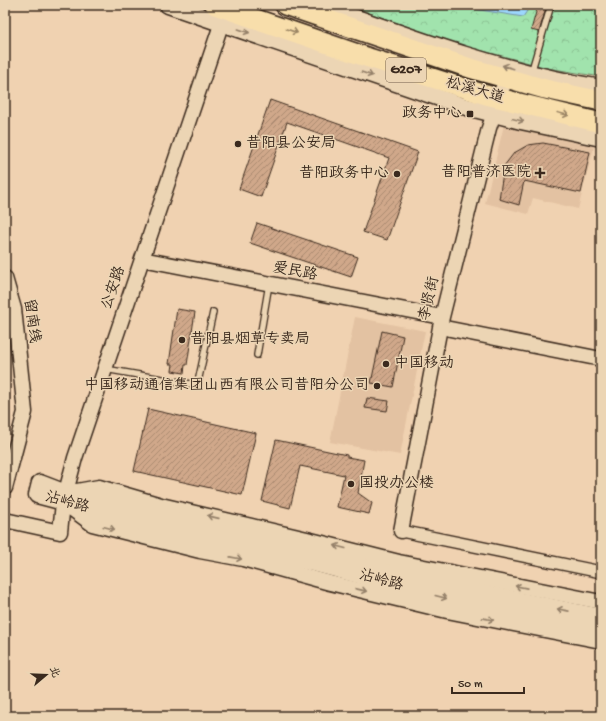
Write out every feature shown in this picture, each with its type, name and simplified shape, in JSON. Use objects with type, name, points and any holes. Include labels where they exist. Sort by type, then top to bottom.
[{"type":"highway","name":"松溪大道","points":[[285,5],[470,68],[545,89],[601,101]]},
{"type":"highway","name":"松溪大道","points":[[223,11],[370,58],[497,106],[601,123]]},
{"type":"main road","points":[[168,5],[223,11]]},
{"type":"main road","points":[[320,5],[447,50],[574,84],[601,88]]},
{"type":"main road","points":[[497,106],[601,138]]},
{"type":"main road","name":"沾岭路","points":[[65,498],[292,548],[404,577],[601,617]]},
{"type":"main road","name":"沾岭路","points":[[65,498],[186,534],[317,564],[449,599],[601,629]]},
{"type":"street","name":"公安路","points":[[5,520],[60,532],[65,498],[75,458],[223,11]]},
{"type":"street","name":"李贤街","points":[[401,531],[441,322],[489,128],[506,78]]},
{"type":"street","name":"爱民路","points":[[142,259],[269,284],[601,359]]},
{"type":"street","name":"留南线","points":[[5,278],[14,309],[25,412],[5,488]]},
{"type":"street","points":[[601,602],[399,562],[161,505],[99,487],[65,498],[92,524],[200,551],[243,559],[330,583],[447,611],[601,641]]},
{"type":"street","points":[[401,531],[601,572]]},
{"type":"lane","points":[[531,73],[551,5]]},
{"type":"lane","points":[[257,355],[269,284]]},
{"type":"lane","points":[[105,369],[191,384],[198,382],[213,312]]},
{"type":"path","points":[[596,5],[601,8]]},
{"type":"shaded area","name":"昔阳普济医院","points":[[504,125],[594,147],[578,209],[533,198],[528,214],[485,203]]},
{"type":"shaded area","name":"中国移动通信集团山西有限公司昔阳分公司","points":[[355,317],[425,331],[400,455],[330,442]]},
{"type":"green space","points":[[347,5],[601,5],[601,77],[548,68],[453,43]]},
{"type":"water","points":[[461,5],[528,5],[527,11],[523,17],[474,9]]},
{"type":"building","points":[[538,5],[547,5],[539,32],[531,30]]},
{"type":"building","name":"昔阳政务中心","points":[[270,100],[418,152],[387,240],[363,232],[389,158],[287,122],[261,197],[239,189]]},
{"type":"building","points":[[543,143],[590,152],[581,193],[524,181],[519,205],[499,199],[504,166],[514,153],[528,145]]},
{"type":"building","points":[[257,223],[358,257],[351,277],[250,243]]},
{"type":"building","name":"昔阳县烟草专卖局","points":[[177,309],[195,312],[187,365],[185,365],[184,373],[172,371],[173,364],[169,364]]},
{"type":"building","name":"中国移动","points":[[382,331],[403,336],[393,387],[371,383]]},
{"type":"building","points":[[367,398],[389,401],[387,411],[365,408]]},
{"type":"building","points":[[148,409],[256,433],[242,495],[134,471]]},
{"type":"building","points":[[276,440],[364,460],[358,493],[372,503],[369,514],[337,507],[344,475],[300,466],[290,508],[262,501]]},
{"type":"place","name":"政务中心","points":[[470,114]]},
{"type":"place","name":"昔阳县公安局","points":[[238,144]]},
{"type":"place","name":"昔阳普济医院","points":[[540,173]]},
{"type":"place","name":"昔阳政务中心","points":[[397,174]]},
{"type":"place","name":"昔阳县烟草专卖局","points":[[182,340]]},
{"type":"place","name":"中国移动","points":[[386,364]]},
{"type":"place","name":"中国移动通信集团山西有限公司昔阳分公司","points":[[377,386]]},
{"type":"place","name":"国投办公楼","points":[[351,484]]}]
